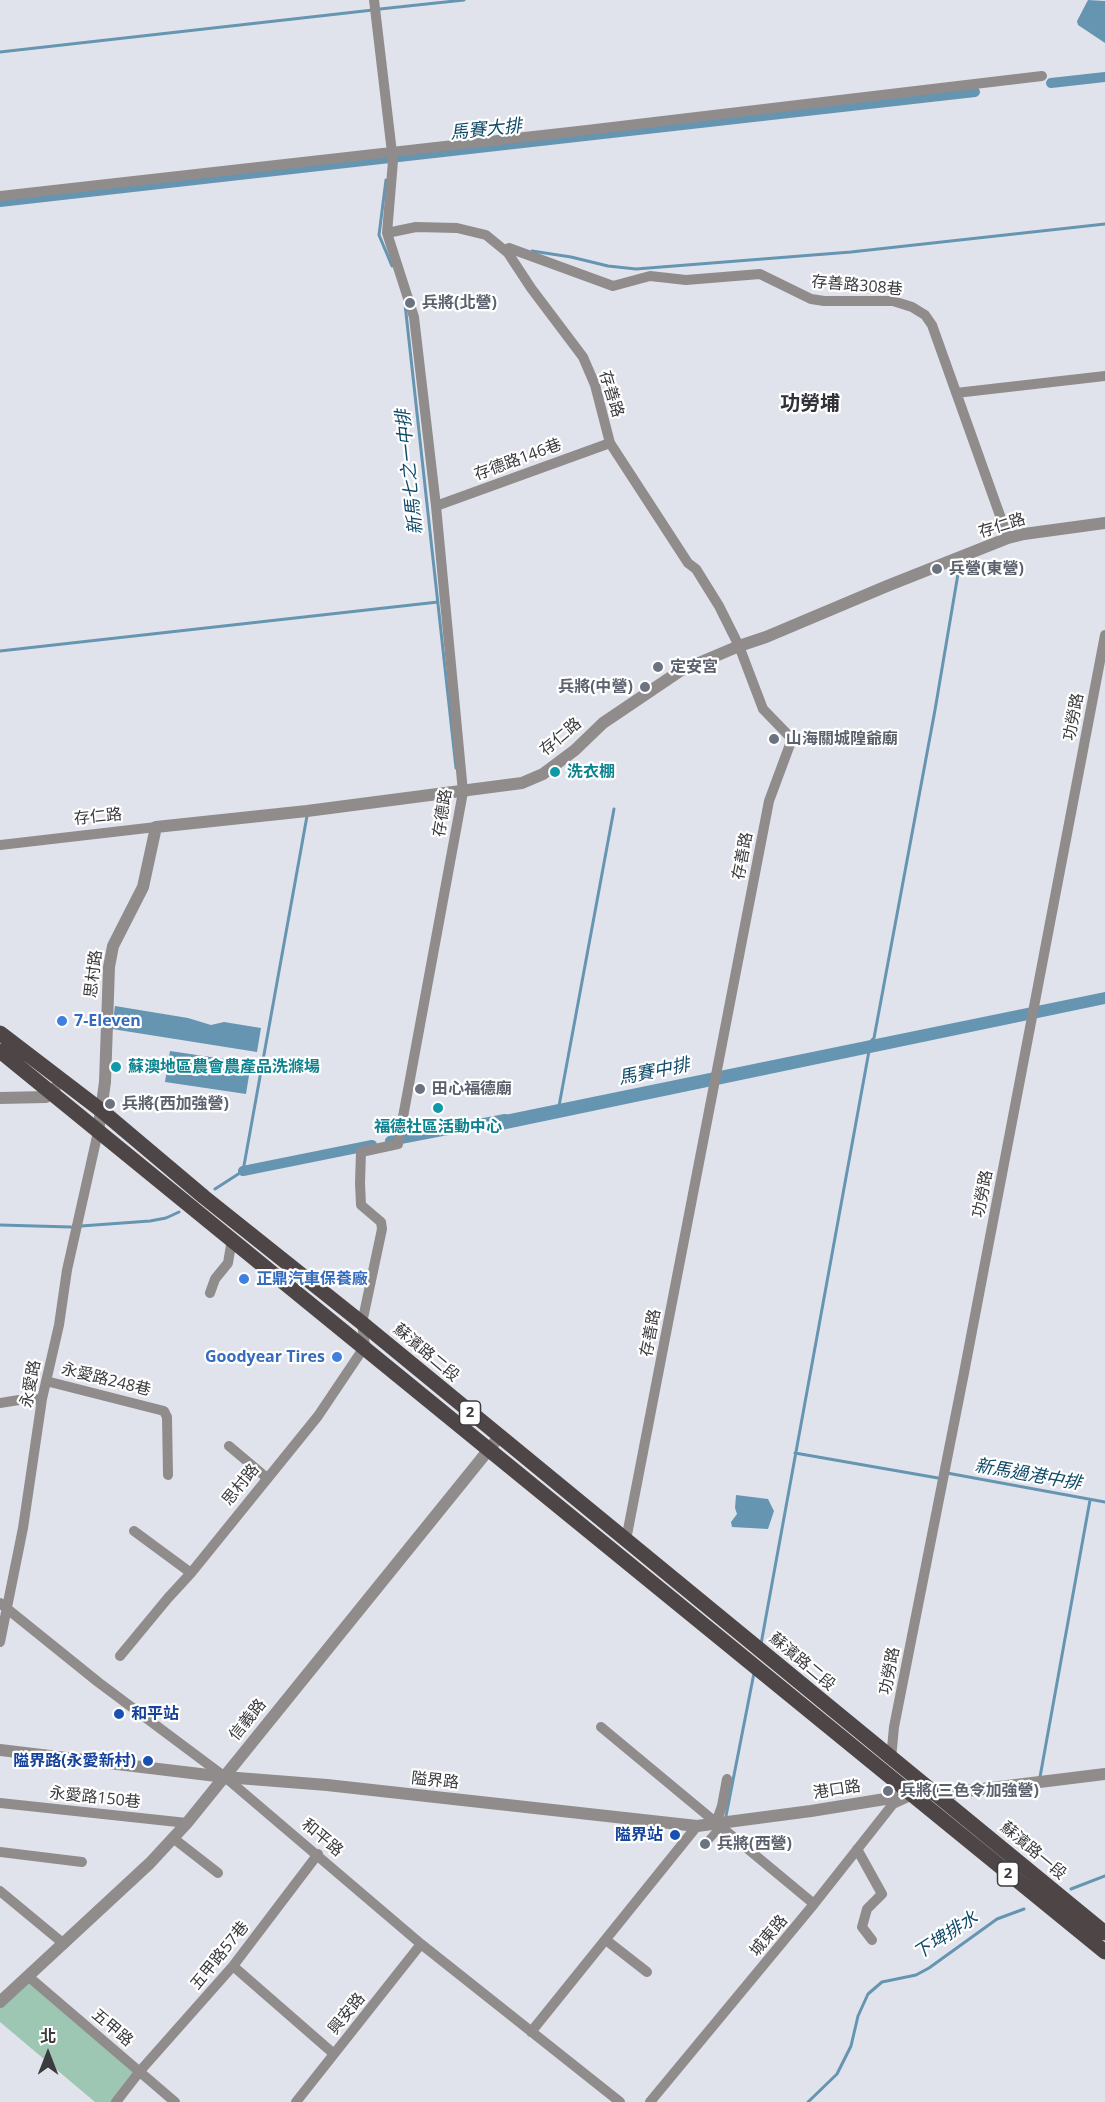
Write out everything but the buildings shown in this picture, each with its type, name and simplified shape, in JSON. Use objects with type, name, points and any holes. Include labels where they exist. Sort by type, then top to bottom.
[{"type":"main road","name":"蘇濱路二段","points":[[0,1033],[56,1087],[98,1132],[365,1346],[913,1794]]},
{"type":"main road","name":"蘇濱路二段","points":[[0,1051],[56,1087],[102,1111],[204,1197],[362,1323],[938,1796]]},
{"type":"main road","name":"蘇濱路一段","points":[[913,1794],[1104,1943]]},
{"type":"main road","name":"蘇濱路一段","points":[[938,1796],[1104,1943]]},
{"type":"street","points":[[374,0],[392,156],[387,233],[416,227],[457,228],[486,235],[508,253]]},
{"type":"street","points":[[0,196],[392,156],[1042,76]]},
{"type":"street","name":"存德路","points":[[362,1323],[382,1229],[381,1222],[361,1205],[362,1152],[398,1144],[463,792],[436,506],[414,317],[387,233]]},
{"type":"street","name":"存善路308巷","points":[[508,253],[509,248],[613,286],[650,276],[686,280],[760,274],[811,299],[824,302],[893,301],[912,307],[925,315],[932,325],[1008,538]]},
{"type":"street","name":"存善路","points":[[508,253],[531,288],[583,357],[595,385],[610,443],[688,563],[696,569],[719,606],[739,646],[763,709],[792,739],[769,801],[626,1540]]},
{"type":"street","points":[[956,393],[1105,376]]},
{"type":"street","name":"存德路146巷","points":[[436,506],[610,443]]},
{"type":"street","name":"存仁路","points":[[0,845],[463,792],[522,783],[543,774],[575,750],[603,723],[680,671],[1008,538],[1105,523]]},
{"type":"street","name":"功勞路","points":[[891,1759],[894,1727],[980,1292],[1105,635]]},
{"type":"street","name":"思村路","points":[[98,1132],[105,1082],[109,967],[113,946],[143,888],[156,827]]},
{"type":"street","points":[[0,1098],[46,1097],[56,1087]]},
{"type":"street","name":"永愛路","points":[[0,1642],[3,1605],[23,1528],[42,1399],[59,1325],[67,1270],[98,1132]]},
{"type":"street","points":[[210,1293],[214,1279],[228,1263],[232,1239]]},
{"type":"street","points":[[362,1323],[365,1346]]},
{"type":"street","name":"思村路","points":[[120,1656],[191,1573],[318,1416],[365,1346]]},
{"type":"street","name":"永愛路248巷","points":[[46,1381],[164,1411],[167,1416],[168,1475]]},
{"type":"street","points":[[0,1403],[42,1399]]},
{"type":"street","name":"信義路","points":[[0,2002],[150,1863],[187,1823],[360,1606],[499,1437]]},
{"type":"street","points":[[230,1446],[267,1478]]},
{"type":"street","points":[[134,1532],[191,1573]]},
{"type":"street","name":"和平路","points":[[3,1605],[98,1682],[225,1777],[422,1944],[620,2102]]},
{"type":"street","points":[[601,1727],[814,1904]]},
{"type":"street","name":"隘界路","points":[[0,1750],[225,1777],[327,1785],[697,1826],[718,1825]]},
{"type":"street","name":"港口路","points":[[718,1825],[913,1794],[938,1796],[1105,1774]]},
{"type":"street","points":[[706,1842],[718,1825],[727,1779]]},
{"type":"street","name":"城東路","points":[[650,2102],[814,1904],[893,1804],[913,1794]]},
{"type":"street","name":"永愛路150巷","points":[[0,1803],[187,1823]]},
{"type":"street","points":[[531,2032],[697,1826]]},
{"type":"street","points":[[173,1838],[218,1872]]},
{"type":"street","points":[[857,1849],[882,1894],[867,1909],[862,1927],[872,1940]]},
{"type":"street","points":[[0,1852],[82,1862]]},
{"type":"street","name":"五甲路57巷","points":[[116,2102],[140,2071],[233,1966],[318,1854]]},
{"type":"street","points":[[0,1891],[64,1944]]},
{"type":"street","points":[[606,1940],[647,1972]]},
{"type":"street","name":"興安路","points":[[296,2102],[422,1944]]},
{"type":"street","points":[[233,1966],[334,2054]]},
{"type":"street","name":"五甲路","points":[[29,1977],[175,2102]]},
{"type":"green space","points":[[29,1977],[140,2071],[116,2102],[95,2102],[0,2022],[0,2002]]},
{"type":"water","points":[[1088,0],[1105,1],[1105,43],[1078,25],[1077,21]]},
{"type":"water","points":[[1105,992],[1105,1004],[492,1132],[490,1118]]},
{"type":"water","points":[[115,1006],[188,1018],[211,1025],[224,1022],[261,1028],[257,1052],[112,1029]]},
{"type":"water","points":[[170,1051],[251,1063],[246,1094],[165,1082]]},
{"type":"water","points":[[736,1495],[768,1499],[774,1511],[768,1529],[732,1527],[731,1522],[737,1514]]},
{"type":"waterway","points":[[380,9],[464,0]]},
{"type":"waterway","points":[[0,52],[373,10]]},
{"type":"waterway","name":"馬賽大排","points":[[1051,83],[1105,77]]},
{"type":"waterway","name":"馬賽大排","points":[[0,202],[975,92]]},
{"type":"waterway","name":"新馬七之一中排","points":[[386,180],[379,235],[392,266]]},
{"type":"waterway","points":[[532,251],[608,266],[636,269],[851,252],[1105,224]]},
{"type":"waterway","name":"新馬七之一中排","points":[[405,304],[456,768]]},
{"type":"waterway","points":[[870,1042],[874,1038],[959,568]]},
{"type":"waterway","points":[[0,651],[438,602]]},
{"type":"waterway","points":[[559,1106],[614,809]]},
{"type":"waterway","points":[[215,1189],[243,1171],[307,816]]},
{"type":"waterway","points":[[761,1644],[869,1051]]},
{"type":"waterway","name":"馬賽中排","points":[[390,1141],[505,1119]]},
{"type":"waterway","name":"馬賽中排","points":[[243,1171],[372,1145]]},
{"type":"waterway","points":[[81,1226],[150,1221],[166,1218],[179,1212]]},
{"type":"waterway","points":[[0,1225],[71,1227]]},
{"type":"waterway","name":"新馬過港中排","points":[[795,1453],[938,1478]]},
{"type":"waterway","name":"新馬過港中排","points":[[947,1473],[1105,1502]]},
{"type":"waterway","points":[[1040,1777],[1090,1500]]},
{"type":"waterway","points":[[726,1816],[754,1673]]},
{"type":"waterway","name":"下埤排水","points":[[1071,1889],[1105,1876]]},
{"type":"waterway","name":"下埤排水","points":[[808,2102],[837,2074],[851,2046],[858,2016],[868,1994],[882,1982],[916,1975],[929,1968],[997,1919],[1024,1909]]},
{"type":"place","name":"兵將(北營)","points":[[410,303]]},
{"type":"place","name":"兵營(東營)","points":[[937,569]]},
{"type":"place","name":"定安宮","points":[[658,667]]},
{"type":"place","name":"兵將(中營)","points":[[645,687]]},
{"type":"place","name":"山海關城隍爺廟","points":[[774,739]]},
{"type":"place","name":"洗衣棚","points":[[555,772]]},
{"type":"place","name":"7-Eleven","points":[[62,1021]]},
{"type":"place","name":"蘇澳地區農會農產品洗滌場","points":[[116,1067]]},
{"type":"place","name":"田心福德廟","points":[[420,1089]]},
{"type":"place","name":"兵將(西加強營)","points":[[110,1104]]},
{"type":"place","name":"福德社區活動中心","points":[[438,1108]]},
{"type":"place","name":"正鼎汽車保養廠","points":[[244,1279]]},
{"type":"place","name":"Goodyear Tires","points":[[337,1357]]},
{"type":"place","name":"和平站","points":[[119,1714]]},
{"type":"place","name":"隘界路(永愛新村)","points":[[148,1761]]},
{"type":"place","name":"兵將(三色令加強營)","points":[[888,1791]]},
{"type":"place","name":"隘界站","points":[[675,1835]]},
{"type":"place","name":"兵將(西營)","points":[[705,1844]]},
{"type":"district","name":"功勞埔","points":[[810,404]]}]
